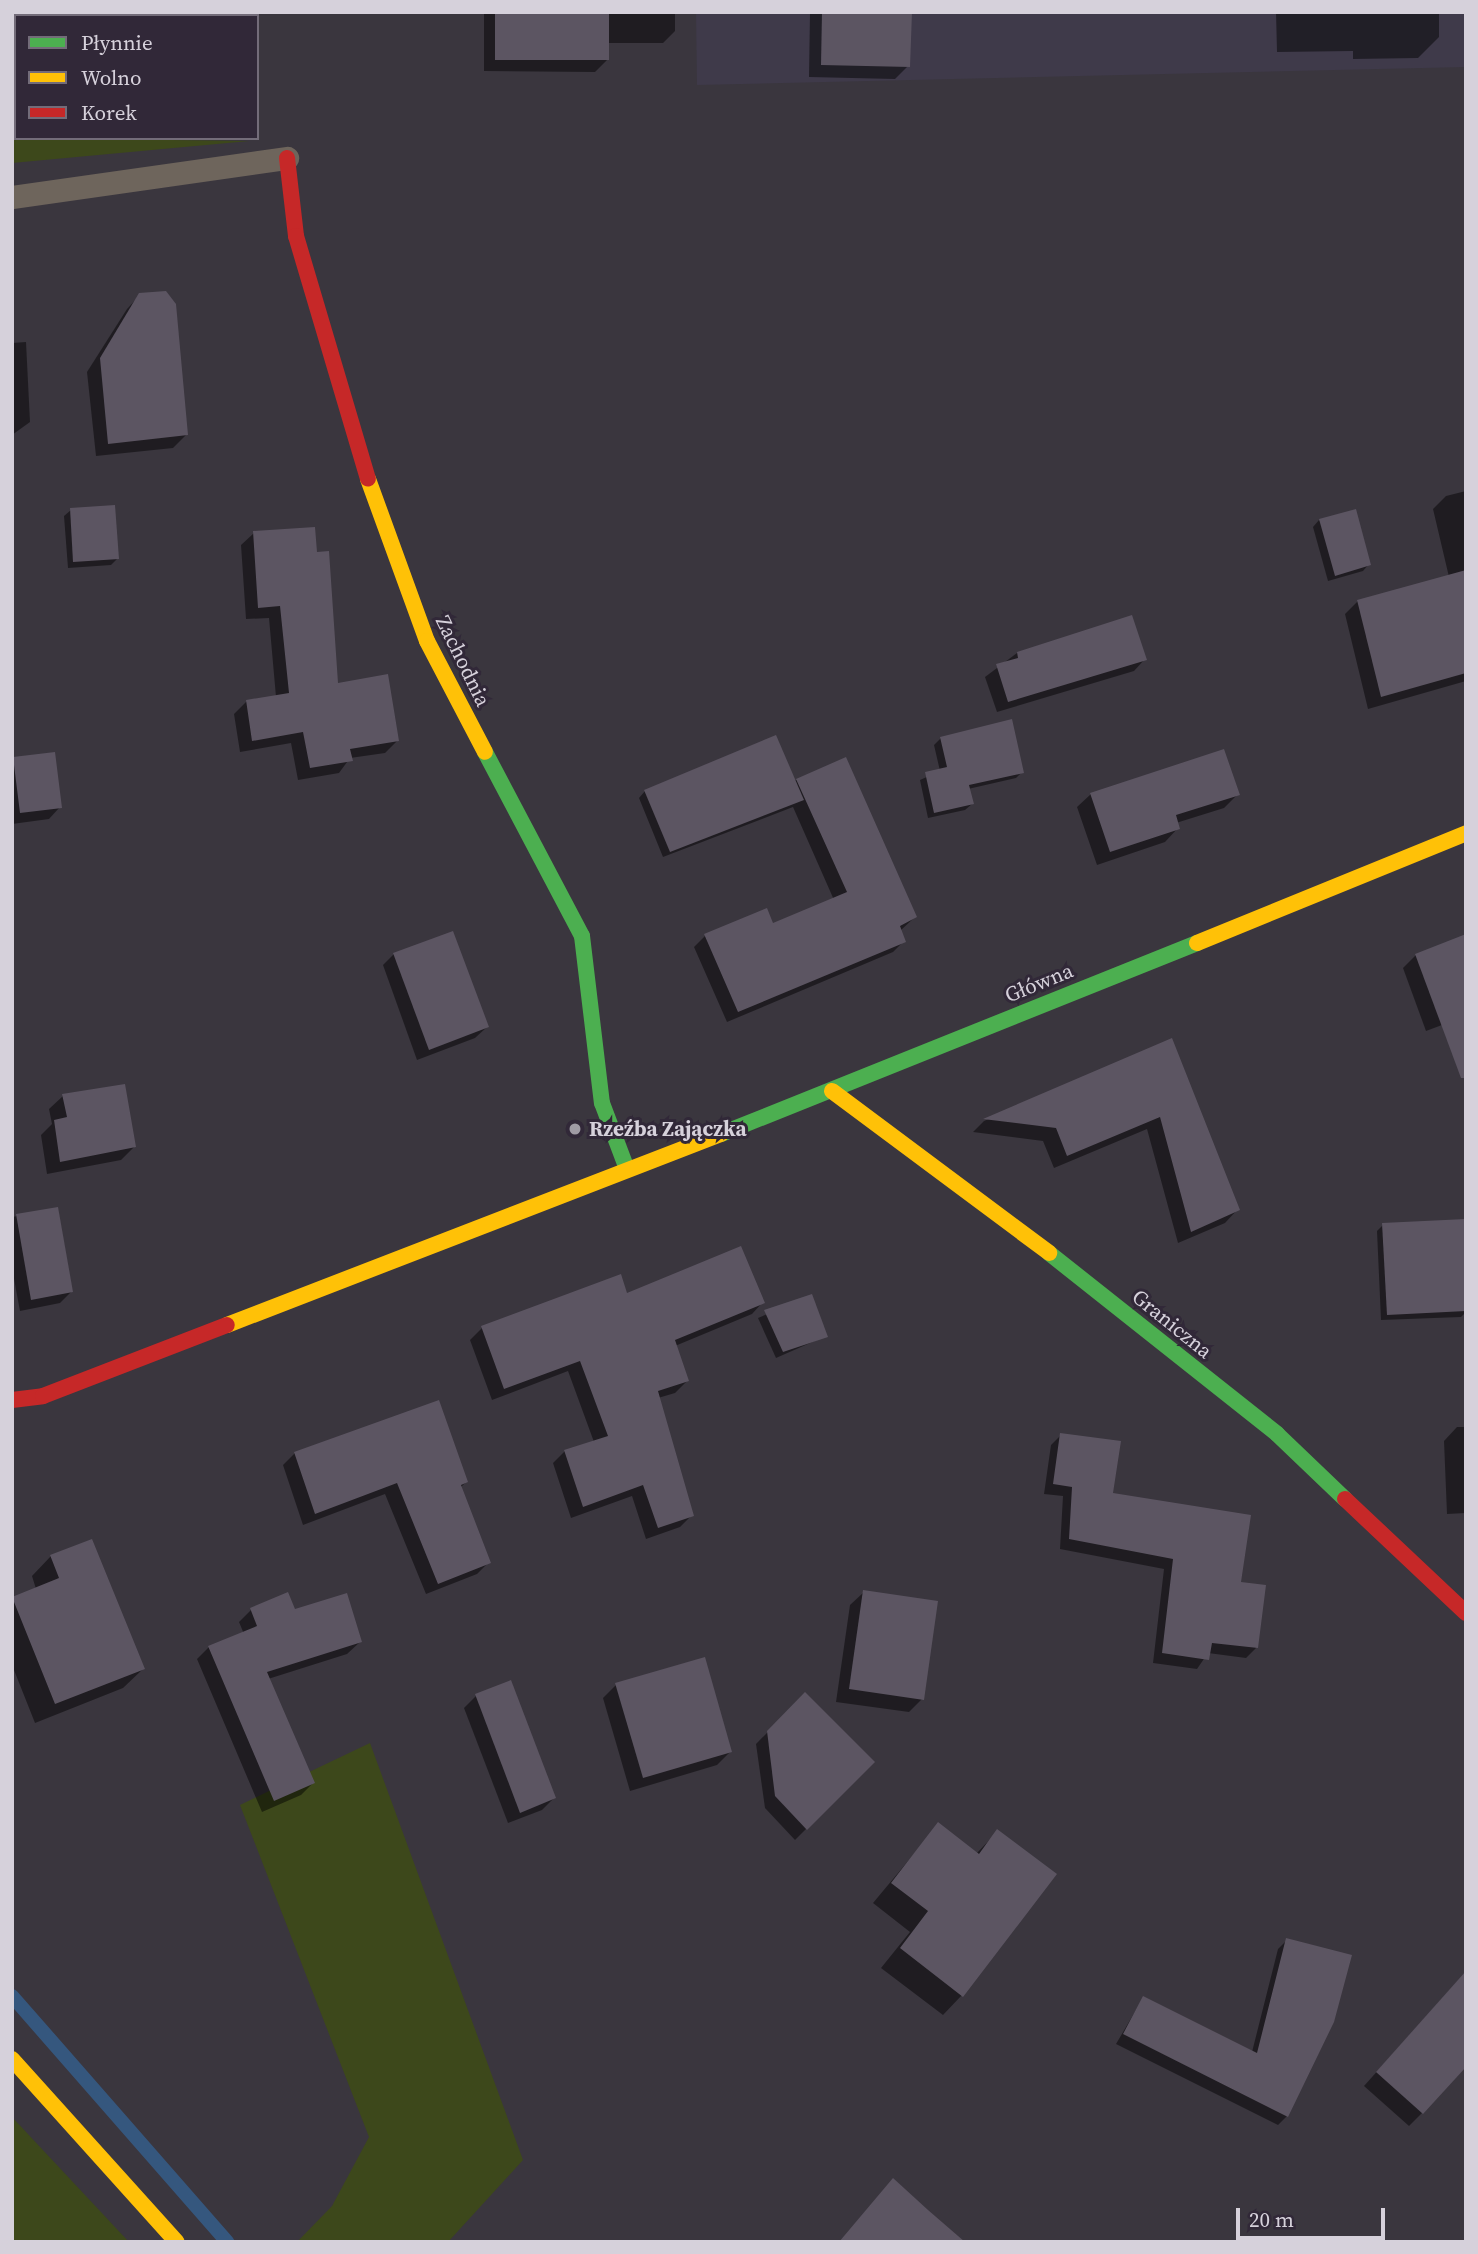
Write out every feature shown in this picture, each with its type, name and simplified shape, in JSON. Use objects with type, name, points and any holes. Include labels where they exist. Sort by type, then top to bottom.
[{"type":"street","name":"Zachodnia","points":[[287,158],[296,236],[353,438],[427,641],[582,936],[602,1103],[627,1169]]},
{"type":"street","name":"Główna","points":[[12,1400],[43,1396],[832,1091],[1466,833]]},
{"type":"street","name":"Graniczna","points":[[832,1091],[1048,1251],[1277,1434],[1466,1613]]},
{"type":"street","points":[[12,2059],[177,2242]]},
{"type":"lane","points":[[12,197],[287,158]]},
{"type":"shaded area","points":[[696,12],[1466,12],[1466,67],[697,85]]},
{"type":"green space","points":[[13,12],[246,12],[14,14],[14,140],[249,141],[12,163]]},
{"type":"green space","points":[[370,1743],[523,2160],[448,2242],[297,2242],[332,2206],[369,2137],[240,1805]]},
{"type":"green space","points":[[12,2117],[129,2242],[12,2242]]},
{"type":"building","points":[[495,12],[609,12],[609,60],[495,60]]},
{"type":"building","points":[[822,12],[912,12],[910,67],[821,65]]},
{"type":"building","points":[[166,291],[176,304],[188,435],[108,444],[100,358],[139,293]]},
{"type":"building","points":[[115,505],[119,559],[73,562],[70,508]]},
{"type":"building","points":[[1356,509],[1371,565],[1335,576],[1319,519]]},
{"type":"building","points":[[315,527],[317,552],[329,551],[338,683],[388,674],[399,741],[350,749],[353,761],[310,768],[303,732],[252,741],[246,700],[289,693],[280,606],[258,608],[253,531]]},
{"type":"building","points":[[1466,570],[1466,673],[1381,697],[1357,600]]},
{"type":"building","points":[[1132,615],[1147,660],[1008,702],[996,664],[1018,658],[1017,652]]},
{"type":"building","points":[[1012,719],[1024,773],[969,785],[974,804],[934,813],[925,772],[947,767],[940,737]]},
{"type":"building","points":[[776,735],[804,800],[670,852],[644,790]]},
{"type":"building","points":[[1224,749],[1240,795],[1176,815],[1180,829],[1110,852],[1090,793]]},
{"type":"building","points":[[55,752],[62,808],[20,813],[13,757]]},
{"type":"building","points":[[846,757],[917,917],[900,926],[906,942],[738,1012],[704,934],[767,908],[773,923],[847,892],[796,779]]},
{"type":"building","points":[[453,931],[489,1027],[429,1050],[393,953]]},
{"type":"building","points":[[1466,934],[1466,1078],[1461,1078],[1415,954]]},
{"type":"building","points":[[1172,1038],[1240,1210],[1191,1232],[1160,1117],[1067,1156],[1056,1128],[983,1119]]},
{"type":"building","points":[[125,1084],[136,1147],[60,1162],[54,1120],[67,1117],[62,1094]]},
{"type":"building","points":[[58,1207],[73,1292],[31,1300],[16,1214]]},
{"type":"building","points":[[1466,1219],[1466,1311],[1387,1315],[1382,1223]]},
{"type":"building","points":[[741,1246],[765,1303],[675,1340],[689,1381],[658,1391],[694,1516],[658,1528],[643,1485],[583,1507],[564,1450],[608,1436],[580,1361],[504,1389],[481,1326],[621,1274],[627,1293]]},
{"type":"building","points":[[812,1294],[828,1337],[783,1352],[764,1310]]},
{"type":"building","points":[[439,1400],[468,1482],[461,1485],[491,1563],[438,1584],[397,1483],[315,1514],[294,1452]]},
{"type":"building","points":[[1060,1433],[1121,1441],[1113,1493],[1251,1515],[1241,1582],[1266,1585],[1258,1648],[1212,1643],[1209,1660],[1162,1653],[1173,1559],[1069,1539],[1072,1487],[1053,1484]]},
{"type":"building","points":[[92,1539],[145,1669],[55,1704],[12,1597],[59,1578],[50,1555]]},
{"type":"building","points":[[863,1590],[938,1601],[924,1700],[849,1689]]},
{"type":"building","points":[[288,1592],[295,1609],[347,1593],[362,1642],[267,1672],[315,1783],[274,1801],[208,1646],[257,1626],[250,1608]]},
{"type":"building","points":[[705,1657],[732,1752],[643,1778],[615,1683]]},
{"type":"building","points":[[511,1680],[556,1798],[520,1813],[475,1694]]},
{"type":"building","points":[[805,1692],[875,1762],[807,1830],[775,1796],[767,1731]]},
{"type":"building","points":[[938,1822],[979,1854],[997,1829],[1057,1874],[963,1997],[900,1948],[928,1911],[891,1883]]},
{"type":"building","points":[[1286,1938],[1352,1955],[1334,2022],[1288,2117],[1123,2034],[1143,1996],[1257,2053]]},
{"type":"building","points":[[1466,1971],[1466,2067],[1423,2114],[1376,2072]]},
{"type":"building","points":[[893,2178],[928,2210],[965,2242],[839,2242]]},
{"type":"waterway","points":[[12,1996],[227,2242]]},
{"type":"traffic: fast","points":[[485,752],[582,936],[602,1103],[627,1169]]},
{"type":"traffic: fast","points":[[721,1134],[1197,943]]},
{"type":"traffic: fast","points":[[1049,1253],[1277,1434],[1345,1499]]},
{"type":"traffic: slow","points":[[368,479],[427,641],[485,752]]},
{"type":"traffic: slow","points":[[1197,943],[1466,833]]},
{"type":"traffic: slow","points":[[832,1091],[1049,1253]]},
{"type":"traffic: slow","points":[[227,1325],[721,1134]]},
{"type":"traffic: slow","points":[[12,2059],[177,2242]]},
{"type":"traffic: jam","points":[[287,158],[296,236],[368,479]]},
{"type":"traffic: jam","points":[[12,1400],[43,1396],[227,1325]]},
{"type":"traffic: jam","points":[[1345,1499],[1466,1613]]},
{"type":"place","name":"Rzeźba Zajączka","points":[[575,1129]]}]
